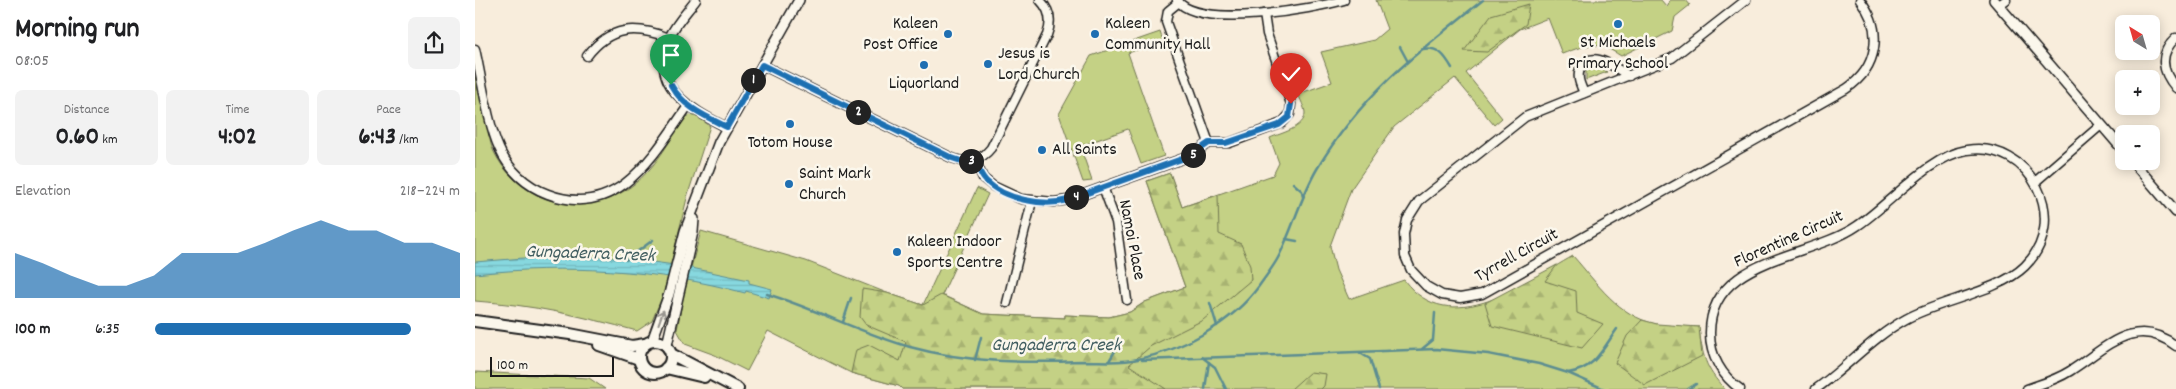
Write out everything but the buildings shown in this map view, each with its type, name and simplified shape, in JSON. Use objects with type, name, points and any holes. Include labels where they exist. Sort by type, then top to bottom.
[{"type":"main road","points":[[475,321],[570,334],[633,346],[658,340],[669,350],[738,389]]},
{"type":"main road","points":[[570,334],[639,359]]},
{"type":"main road","points":[[649,342],[639,353],[641,364],[647,371],[656,373],[666,368],[671,359],[669,350]]},
{"type":"main road","points":[[666,368],[726,383]]},
{"type":"street","points":[[696,0],[669,38],[665,59],[668,79],[674,91],[688,106],[727,127]]},
{"type":"street","points":[[669,350],[674,295],[685,251],[693,232],[694,212],[709,166],[727,127],[799,0]]},
{"type":"street","points":[[762,65],[952,158],[961,161],[975,160],[984,155],[993,144],[1047,35],[1049,17],[1046,8],[1040,0]]},
{"type":"street","points":[[1209,143],[1166,22],[1168,11],[1178,1],[1187,9],[1229,15],[1299,11],[1344,0]]},
{"type":"street","name":"Tyrrell Circuit","points":[[1746,0],[1680,53],[1664,62],[1533,112],[1517,122],[1425,196],[1414,207],[1405,227],[1404,249],[1411,270],[1426,286],[1439,293],[1453,297],[1468,297],[1482,294],[1846,89],[1867,70],[1874,50],[1873,22],[1860,0]]},
{"type":"street","points":[[1999,2],[2115,141]]},
{"type":"street","points":[[975,160],[981,174],[988,182],[1017,198],[1032,201],[1063,201],[1190,156],[1209,143],[1226,143],[1285,122],[1290,114],[1291,104],[1267,34],[1264,14]]},
{"type":"street","points":[[587,56],[602,40],[622,31],[643,30],[669,38]]},
{"type":"street","points":[[2176,38],[2167,48],[2163,63],[2167,77],[2176,88]]},
{"type":"street","points":[[475,49],[499,149],[508,164],[520,178],[535,188],[551,195],[569,199],[587,199],[604,195],[620,188],[641,171],[688,106]]},
{"type":"street","points":[[1584,93],[1578,77],[1581,68],[1589,60],[1594,59],[1605,62],[1629,76]]},
{"type":"street","points":[[2035,182],[2101,125]]},
{"type":"street","name":"Florentine Circuit","points":[[1740,389],[1726,376],[1717,363],[1711,347],[1712,315],[1718,300],[1727,286],[1754,268],[1850,231],[1934,164],[1954,153],[1977,149],[2000,153],[2020,164],[2035,182],[2044,204],[2045,228],[2037,251],[2022,269],[2001,282],[1905,319],[1816,389]]},
{"type":"street","points":[[2140,170],[2175,210]]},
{"type":"street","name":"Namoi Place","points":[[1103,187],[1116,225],[1127,300]]},
{"type":"street","points":[[1007,303],[1032,201]]},
{"type":"street","points":[[649,342],[674,295]]},
{"type":"street","points":[[2027,389],[2064,375],[2112,341],[2125,336],[2154,335],[2176,346]]},
{"type":"green space","points":[[1376,0],[1661,0],[1667,7],[1670,0],[1686,0],[1690,5],[1675,17],[1672,31],[1621,56],[1605,48],[1592,45],[1562,54],[1548,18],[1520,29],[1466,73],[1502,118],[1494,125],[1455,78],[1394,127],[1351,189],[1330,246],[1336,270],[1349,299],[1404,280],[1423,298],[1443,306],[1465,306],[1488,301],[1511,292],[1573,256],[1609,297],[1630,314],[1656,324],[1699,327],[1706,361],[1713,375],[1725,389],[902,389],[899,386],[851,373],[768,331],[747,371],[715,355],[685,344],[677,330],[683,297],[701,231],[806,261],[923,305],[977,188],[988,194],[942,295],[983,314],[1065,318],[1065,315],[1109,317],[1130,312],[1145,302],[1185,287],[1147,181],[1170,173],[1182,207],[1273,175],[1279,163],[1270,138],[1301,123],[1305,111],[1298,94],[1332,82],[1321,52],[1374,40],[1387,29]]},
{"type":"green space","points":[[1529,4],[1526,24],[1487,52],[1464,51],[1491,15]]},
{"type":"green space","points":[[1160,32],[1163,41],[1128,53],[1164,156],[1141,164],[1128,129],[1080,146],[1092,181],[1083,182],[1059,114],[1091,56]]},
{"type":"green space","points":[[1592,66],[1599,66],[1607,72],[1586,80],[1586,70]]},
{"type":"green space","points":[[475,77],[494,152],[506,170],[521,185],[537,195],[556,202],[575,204],[595,202],[615,196],[633,185],[648,171],[662,154],[685,118],[690,115],[698,117],[710,126],[688,194],[664,292],[652,321],[637,331],[557,312],[517,305],[475,301]]},
{"type":"green space","points":[[1170,173],[1182,207],[1218,195],[1219,234],[1241,244],[1250,266],[1251,280],[1203,320],[1151,346],[1129,365],[1166,389],[902,389],[899,386],[851,373],[856,350],[869,345],[900,361],[906,342],[866,325],[860,317],[862,289],[887,293],[923,305],[941,295],[983,314],[1065,318],[1065,315],[1109,317],[1130,312],[1145,302],[1185,287],[1147,181]]},
{"type":"green space","points":[[1557,265],[1545,281],[1576,291],[1577,313],[1603,324],[1582,348],[1492,326],[1485,303]]},
{"type":"green space","points":[[1642,320],[1657,324],[1699,327],[1702,356],[1645,385],[1615,363],[1627,336]]},
{"type":"green space","points":[[475,372],[589,378],[605,389],[475,389]]},
{"type":"green space","points":[[1310,372],[1326,374],[1324,386],[1321,389],[1291,389]]},
{"type":"water","name":"Gungaderra Creek","points":[[548,256],[623,258],[682,266],[749,280],[749,283],[772,289],[769,298],[746,291],[745,293],[678,278],[577,269],[543,269],[475,274],[475,262]]},
{"type":"waterway","name":"Gungaderra Creek","points":[[767,294],[910,347],[975,359],[1019,362],[1119,361],[1138,359],[1172,349],[1189,342],[1221,323],[1248,299],[1277,260],[1311,179],[1352,119],[1392,76],[1435,38],[1483,0]]},
{"type":"waterway","points":[[1400,47],[1407,60]]},
{"type":"waterway","points":[[1423,49],[1433,49],[1441,53],[1452,68]]},
{"type":"waterway","points":[[1293,183],[1302,191],[1303,197]]},
{"type":"waterway","points":[[1286,239],[1297,241]]},
{"type":"waterway","points":[[626,260],[653,240]]},
{"type":"waterway","points":[[843,322],[851,298]]},
{"type":"waterway","points":[[1210,303],[1217,326]]},
{"type":"waterway","points":[[1422,349],[1433,340],[1435,313]]},
{"type":"waterway","points":[[1568,373],[1577,371],[1591,363],[1617,329]]},
{"type":"waterway","points":[[975,360],[981,337]]},
{"type":"waterway","points":[[1109,361],[1115,351],[1114,345]]},
{"type":"waterway","points":[[1142,360],[1436,349],[1488,354],[1539,364],[1568,373],[1604,389]]},
{"type":"waterway","points":[[1360,353],[1370,359],[1379,389]]},
{"type":"waterway","points":[[1202,357],[1215,367],[1226,389]]},
{"type":"waterway","points":[[1205,389],[1209,362]]},
{"type":"waterway","points":[[1688,389],[1696,384]]},
{"type":"place","name":"St Michaels Primary School","points":[[1618,24]]},
{"type":"place","name":"Kaleen Post Office","points":[[948,34]]},
{"type":"place","name":"Kaleen Community Hall","points":[[1095,34]]},
{"type":"place","name":"Jesus is Lord Church","points":[[988,64]]},
{"type":"place","name":"Liquorland","points":[[924,65]]},
{"type":"place","name":"Totom House","points":[[790,124]]},
{"type":"place","name":"All Saints","points":[[1042,150]]},
{"type":"place","name":"Saint Mark Church","points":[[789,184]]},
{"type":"place","name":"Kaleen Indoor Sports Centre","points":[[897,252]]},
{"type":"route","points":[[671,85],[678,97],[688,106],[727,127],[762,65],[952,158],[961,161],[975,160],[983,178],[993,186],[1017,198],[1032,201],[1059,202],[1190,156],[1200,151],[1209,143],[1226,143],[1279,125],[1289,117],[1291,104]]}]
